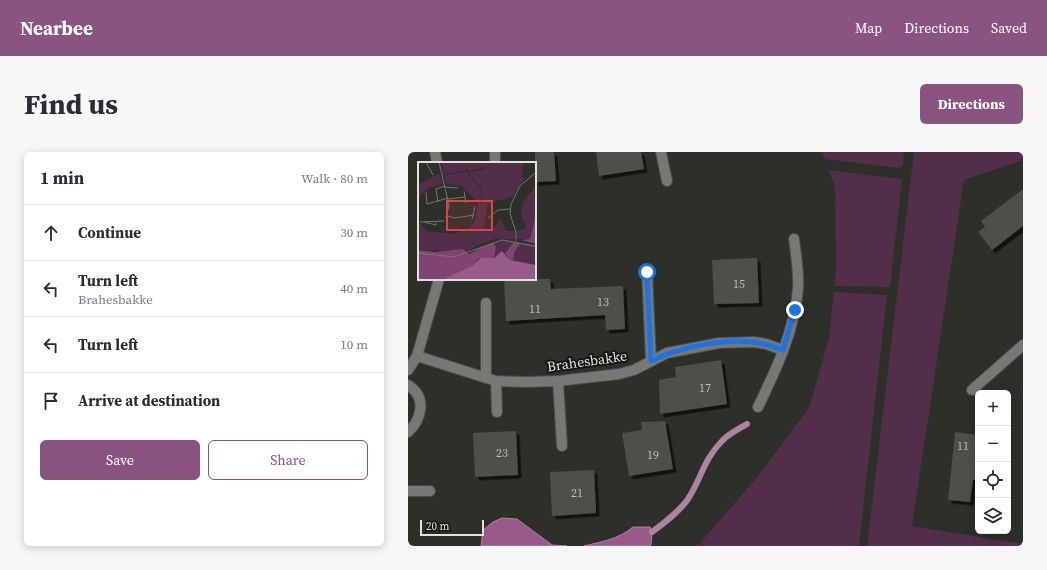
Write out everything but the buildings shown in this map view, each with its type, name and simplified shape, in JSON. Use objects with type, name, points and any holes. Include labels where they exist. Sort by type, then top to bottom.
[{"type":"street","points":[[435,152],[437,162]]},
{"type":"street","points":[[661,152],[667,181]]},
{"type":"street","points":[[758,407],[783,350],[795,310],[798,287],[794,239]]},
{"type":"street","points":[[647,272],[651,361]]},
{"type":"street","points":[[408,370],[417,356],[439,280]]},
{"type":"street","points":[[486,303],[486,378]]},
{"type":"street","name":"Brahesbakke","points":[[417,356],[496,381],[525,382],[558,381],[619,374],[634,370],[667,353],[719,343],[754,342],[766,344],[783,350]]},
{"type":"street","points":[[972,390],[1023,345]]},
{"type":"street","points":[[496,381],[497,412]]},
{"type":"street","points":[[558,381],[562,446]]},
{"type":"street","points":[[408,385],[417,395],[421,405],[420,416],[415,425],[408,432]]},
{"type":"street","points":[[408,491],[430,491]]},
{"type":"shaded area","points":[[822,152],[904,152],[903,165],[899,168],[825,159]]},
{"type":"shaded area","points":[[914,152],[1023,152],[1023,160],[964,180],[912,526],[1023,544],[1023,546],[867,546]]},
{"type":"shaded area","points":[[829,170],[902,179],[890,287],[834,286],[836,268],[835,188]]},
{"type":"shaded area","points":[[834,292],[887,295],[859,546],[695,546],[700,543],[759,475],[809,408],[829,338]]},
{"type":"shaded area","points":[[502,518],[517,519],[552,545],[567,546],[481,546],[483,530],[493,522]]},
{"type":"shaded area","points":[[633,527],[650,527],[652,533],[650,546],[584,546],[616,537]]},
{"type":"waterway","points":[[652,532],[676,513],[688,499],[711,455],[722,441],[727,436],[747,424]]},
{"type":"route","points":[[647,272],[651,361],[667,353],[719,343],[754,342],[766,344],[783,350],[795,310]]}]
